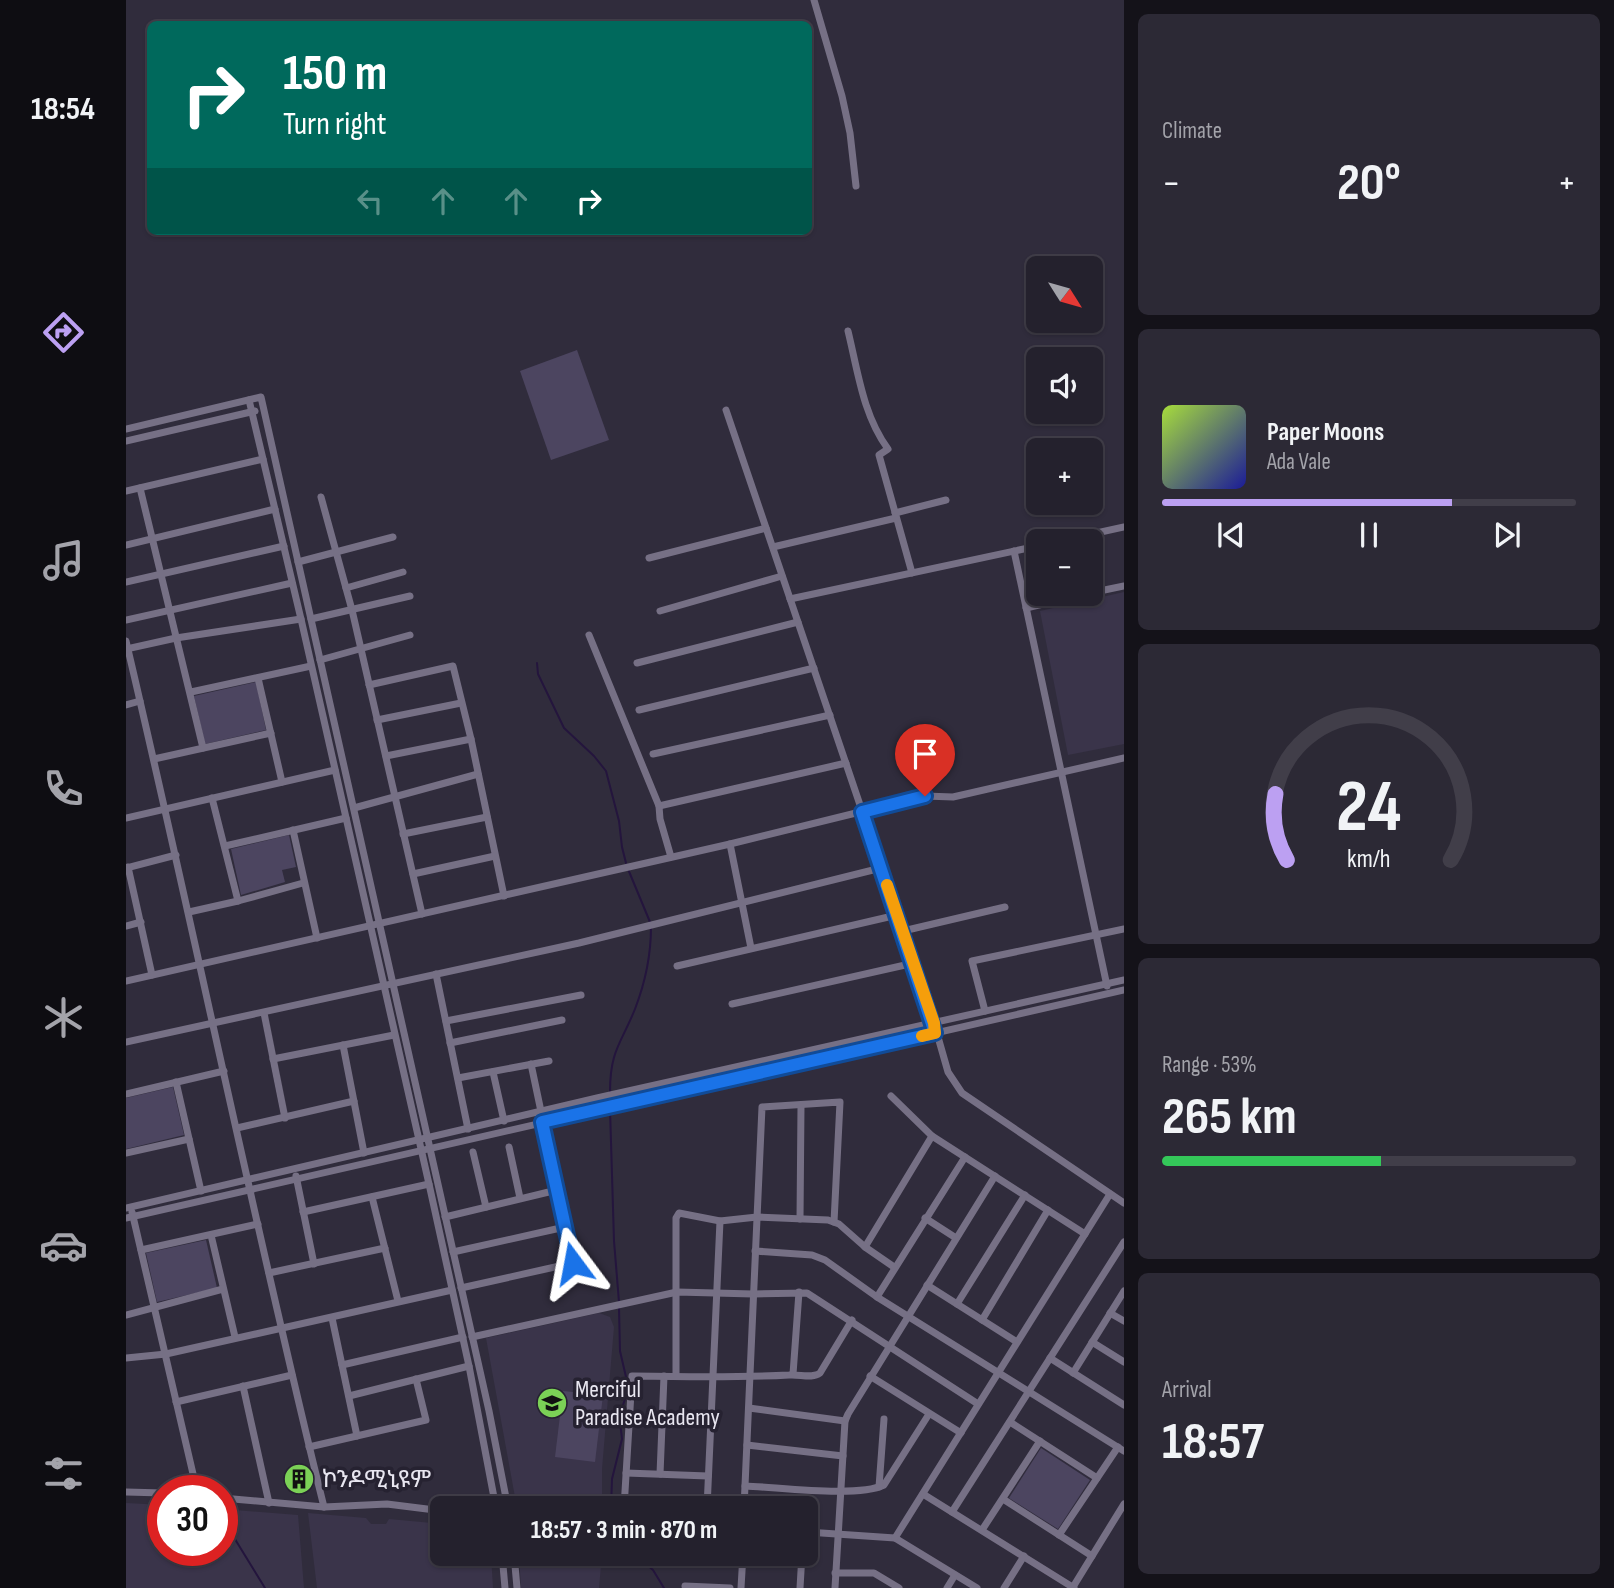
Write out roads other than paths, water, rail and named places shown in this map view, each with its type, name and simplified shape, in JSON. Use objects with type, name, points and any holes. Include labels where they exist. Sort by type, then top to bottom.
[{"type":"street","points":[[814,0],[842,96],[850,133],[856,186]]},
{"type":"street","points":[[848,331],[868,411],[877,433],[888,449],[879,455],[912,573]]},
{"type":"street","points":[[126,429],[261,397],[354,808],[388,985],[428,1138],[453,1252],[463,1337],[494,1496]]},
{"type":"street","points":[[249,400],[302,619],[346,818],[375,925]]},
{"type":"street","points":[[126,441],[263,408]]},
{"type":"street","points":[[726,410],[914,963],[948,1073],[962,1093],[1124,1203]]},
{"type":"street","points":[[126,491],[263,459]]},
{"type":"street","points":[[140,488],[203,748]]},
{"type":"street","points":[[321,497],[352,610],[422,915]]},
{"type":"street","points":[[773,547],[946,500]]},
{"type":"street","points":[[126,545],[275,509]]},
{"type":"street","points":[[1103,532],[1124,527]]},
{"type":"street","points":[[649,558],[766,528]]},
{"type":"street","points":[[298,562],[393,537]]},
{"type":"street","points":[[126,582],[284,546]]},
{"type":"street","points":[[790,599],[1026,548]]},
{"type":"street","points":[[1014,551],[1109,993]]},
{"type":"street","points":[[346,588],[403,572]]},
{"type":"street","points":[[660,611],[782,576]]},
{"type":"street","points":[[126,620],[292,583]]},
{"type":"street","points":[[1103,590],[1124,586]]},
{"type":"street","points":[[311,619],[410,596]]},
{"type":"street","points":[[1026,608],[1035,606]]},
{"type":"street","points":[[302,619],[127,647],[324,1507]]},
{"type":"street","points":[[637,663],[798,622]]},
{"type":"street","points":[[320,660],[411,635]]},
{"type":"street","points":[[589,635],[659,806],[671,857]]},
{"type":"street","points":[[191,692],[311,666]]},
{"type":"street","points":[[369,685],[453,666],[504,896]]},
{"type":"street","points":[[639,710],[814,668]]},
{"type":"street","points":[[258,678],[282,782]]},
{"type":"street","points":[[126,705],[140,701]]},
{"type":"street","points":[[377,720],[461,703]]},
{"type":"street","points":[[653,754],[830,715]]},
{"type":"street","points":[[154,759],[271,733]]},
{"type":"street","points":[[386,757],[471,738]]},
{"type":"street","points":[[126,981],[636,866],[925,796],[953,797],[1124,758]]},
{"type":"street","points":[[659,806],[846,763]]},
{"type":"street","points":[[126,818],[335,770]]},
{"type":"street","points":[[354,808],[478,774]]},
{"type":"street","points":[[212,798],[238,901]]},
{"type":"street","points":[[403,834],[487,817]]},
{"type":"street","points":[[225,846],[346,818]]},
{"type":"street","points":[[292,830],[317,938]]},
{"type":"street","points":[[730,844],[751,948]]},
{"type":"street","points":[[152,975],[127,867],[176,855]]},
{"type":"street","points":[[413,874],[495,856]]},
{"type":"street","points":[[126,1042],[579,943],[881,868]]},
{"type":"street","points":[[189,912],[303,883]]},
{"type":"street","points":[[903,931],[1005,907]]},
{"type":"street","points":[[677,967],[897,915]]},
{"type":"street","points":[[126,926],[141,922]]},
{"type":"street","points":[[985,1012],[972,961],[1124,929]]},
{"type":"street","points":[[732,1004],[914,963]]},
{"type":"street","points":[[436,974],[468,1129]]},
{"type":"street","points":[[193,1475],[141,1250],[128,1208],[597,1098],[1124,980]]},
{"type":"street","points":[[388,985],[394,1035],[420,1151],[472,1336],[506,1496]]},
{"type":"street","points":[[129,1217],[1124,990]]},
{"type":"street","points":[[446,1021],[581,995]]},
{"type":"street","points":[[264,1013],[285,1118]]},
{"type":"street","points":[[450,1043],[562,1020]]},
{"type":"street","points":[[273,1059],[394,1035]]},
{"type":"street","points":[[343,1045],[365,1153]]},
{"type":"street","points":[[458,1079],[549,1061]]},
{"type":"street","points":[[126,1358],[166,1354],[573,1263],[531,1064]]},
{"type":"street","points":[[126,1094],[224,1071]]},
{"type":"street","points":[[493,1072],[503,1121]]},
{"type":"street","points":[[176,1082],[201,1191]]},
{"type":"street","points":[[891,1096],[932,1136],[1085,1234]]},
{"type":"street","points":[[237,1129],[354,1101]]},
{"type":"street","points":[[745,1496],[762,1107],[840,1102],[834,1222]]},
{"type":"street","points":[[800,1219],[801,1106]]},
{"type":"street","points":[[865,1247],[932,1136]]},
{"type":"street","points":[[126,1153],[189,1139]]},
{"type":"street","points":[[509,1147],[520,1198]]},
{"type":"street","points":[[473,1152],[486,1207]]},
{"type":"street","points":[[877,1297],[894,1266],[965,1157]]},
{"type":"street","points":[[295,1169],[314,1264]]},
{"type":"street","points":[[835,1588],[845,1421],[870,1376],[995,1176]]},
{"type":"street","points":[[303,1212],[429,1184]]},
{"type":"street","points":[[445,1217],[557,1190]]},
{"type":"street","points":[[895,1538],[1110,1194]]},
{"type":"street","points":[[957,1304],[1025,1195]]},
{"type":"street","points":[[372,1197],[398,1301]]},
{"type":"street","points":[[982,1320],[1048,1210]]},
{"type":"street","points":[[676,1377],[677,1215],[681,1213],[720,1221],[757,1217],[834,1222],[894,1266]]},
{"type":"street","points":[[925,1218],[956,1238]]},
{"type":"street","points":[[707,1496],[720,1221]]},
{"type":"street","points":[[141,1250],[258,1224]]},
{"type":"street","points":[[453,1252],[565,1227]]},
{"type":"street","points":[[211,1235],[234,1338]]},
{"type":"street","points":[[952,1511],[1123,1245]]},
{"type":"street","points":[[269,1273],[385,1248]]},
{"type":"street","points":[[755,1251],[818,1256],[877,1297],[1121,1449],[1097,1478],[1059,1535]]},
{"type":"street","points":[[927,1285],[1017,1342]]},
{"type":"street","points":[[126,1315],[223,1289]]},
{"type":"street","points":[[1073,1373],[1124,1291]]},
{"type":"street","points":[[472,1336],[677,1292],[807,1293],[978,1404]]},
{"type":"street","points":[[793,1374],[799,1292]]},
{"type":"street","points":[[1110,1313],[1124,1321]]},
{"type":"street","points":[[332,1318],[357,1436]]},
{"type":"street","points":[[625,1496],[632,1376],[750,1378],[793,1374],[818,1375],[852,1320]]},
{"type":"street","points":[[342,1365],[463,1337]]},
{"type":"street","points":[[1092,1342],[1124,1362]]},
{"type":"street","points":[[1050,1358],[1124,1405]]},
{"type":"street","points":[[349,1396],[469,1366]]},
{"type":"street","points":[[176,1402],[292,1375]]},
{"type":"street","points":[[660,1474],[664,1376]]},
{"type":"street","points":[[870,1376],[961,1433]]},
{"type":"street","points":[[309,1447],[426,1420],[416,1379]]},
{"type":"street","points":[[243,1386],[269,1503]]},
{"type":"street","points":[[749,1408],[845,1421]]},
{"type":"street","points":[[478,1413],[489,1411]]},
{"type":"street","points":[[746,1486],[874,1490],[884,1485],[929,1414]]},
{"type":"street","points":[[879,1487],[884,1419]]},
{"type":"street","points":[[1010,1422],[1097,1478]]},
{"type":"street","points":[[982,1530],[1040,1441]]},
{"type":"street","points":[[747,1445],[843,1456]]},
{"type":"street","points":[[626,1474],[708,1476]]},
{"type":"street","points":[[126,1492],[147,1493]]},
{"type":"street","points":[[923,1494],[1074,1587],[1124,1504]]},
{"type":"street","points":[[1003,1499],[1092,1556]]},
{"type":"street","points":[[238,1500],[324,1507],[387,1504],[430,1509]]},
{"type":"street","points":[[818,1532],[895,1538],[977,1588]]},
{"type":"street","points":[[1004,1588],[1024,1556]]},
{"type":"street","points":[[503,1566],[505,1588]]},
{"type":"street","points":[[515,1566],[517,1588]]},
{"type":"street","points":[[741,1588],[742,1566]]},
{"type":"street","points":[[800,1588],[801,1566]]},
{"type":"street","points":[[835,1573],[874,1573],[899,1588]]},
{"type":"street","points":[[947,1588],[955,1575]]},
{"type":"street","points":[[685,1586],[730,1588]]},
{"type":"waterway","points":[[537,663],[538,674],[564,728],[606,771],[626,863]]},
{"type":"waterway","points":[[628,869],[650,922]]},
{"type":"waterway","points":[[610,1092],[614,1057],[635,1009],[644,979],[651,927]]},
{"type":"waterway","points":[[610,1109],[614,1241],[619,1302]]},
{"type":"waterway","points":[[611,1496],[612,1479],[622,1439],[621,1411],[626,1396],[626,1377],[620,1351],[619,1308]]},
{"type":"waterway","points":[[238,1544],[265,1588]]},
{"type":"waterway","points":[[648,1566],[664,1588]]},
{"type":"place","name":"Merciful Paradise Academy","points":[[552,1403]]},
{"type":"place","name":"ኮንዶሚኒዩም","points":[[299,1479]]}]
